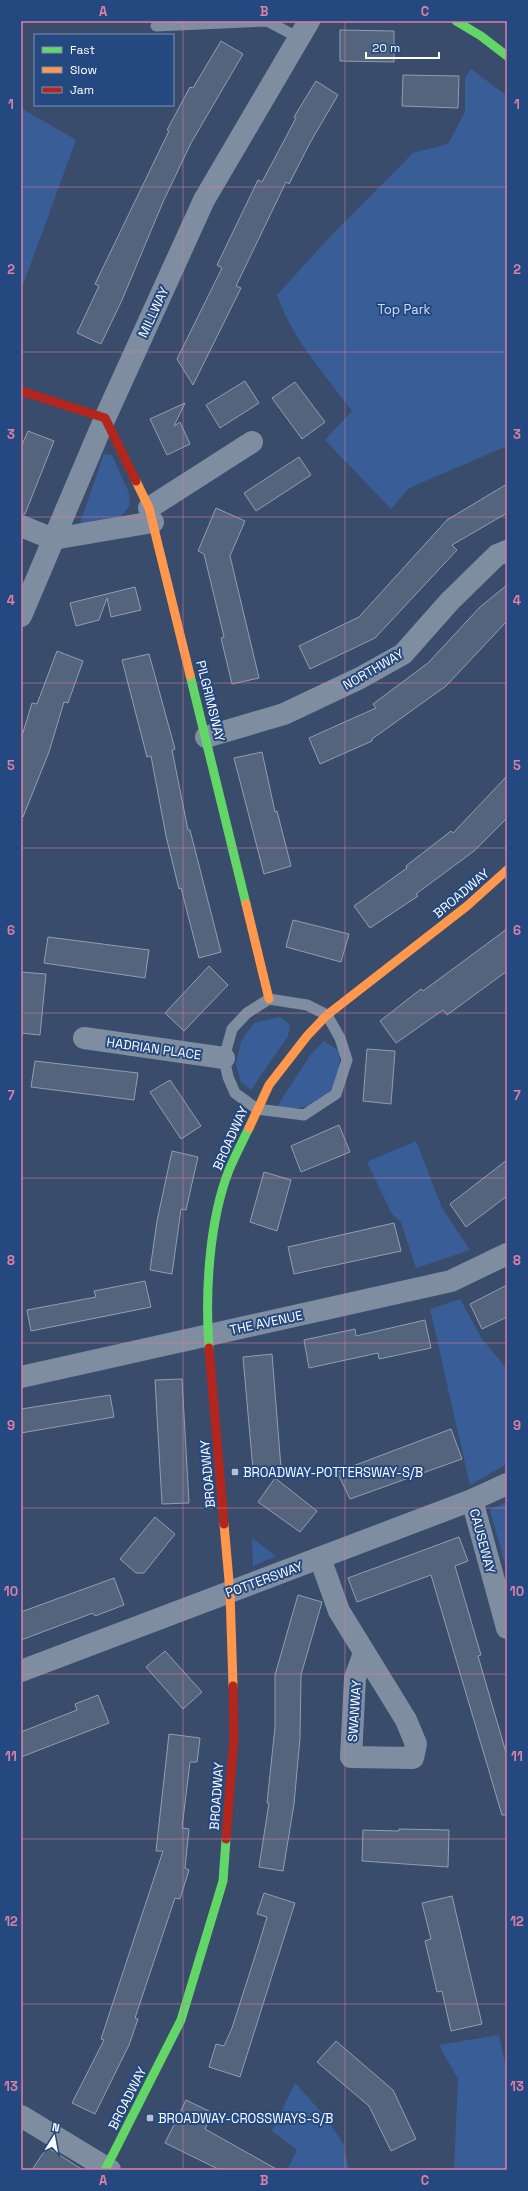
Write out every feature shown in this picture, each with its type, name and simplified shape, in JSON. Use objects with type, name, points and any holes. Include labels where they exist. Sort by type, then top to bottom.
[{"type":"street","points":[[464,24],[507,56]]},
{"type":"street","name":"MILLWAY","points":[[21,616],[104,418],[204,200],[304,30]]},
{"type":"street","points":[[21,391],[104,418]]},
{"type":"street","name":"PILGRIMSWAY","points":[[104,418],[151,515],[269,999]]},
{"type":"street","points":[[21,526],[53,539],[151,515],[252,442]]},
{"type":"street","name":"NORTHWAY","points":[[206,737],[284,714],[360,678],[403,654],[450,601],[497,555],[507,551]]},
{"type":"street","name":"BROADWAY","points":[[107,2169],[181,2020],[223,1882],[234,1737],[230,1592],[208,1334],[207,1281],[219,1203],[229,1170],[269,1085],[289,1058],[328,1015],[374,977],[468,906],[507,870]]},
{"type":"street","name":"HADRIAN PLACE","points":[[84,1038],[224,1058]]},
{"type":"street","name":"THE AVENUE","points":[[21,1377],[208,1334],[451,1281],[507,1254]]},
{"type":"street","name":"POTTERSWAY","points":[[21,1671],[472,1500],[507,1484]]},
{"type":"street","name":"CAUSEWAY","points":[[472,1500],[507,1628]]},
{"type":"street","name":"SWANWAY","points":[[320,1558],[339,1611],[406,1720],[416,1744],[413,1758],[351,1757],[354,1678],[364,1652]]},
{"type":"street","points":[[21,2116],[107,2169]]},
{"type":"lane","points":[[156,26],[267,21],[304,30]]},
{"type":"lane","points":[[269,999],[307,1005],[328,1015],[340,1038],[347,1060],[336,1094],[304,1115],[257,1109],[235,1093],[228,1078],[224,1058],[232,1029],[247,1013],[269,999]]},
{"type":"green space","name":"Top Park","points":[[471,69],[507,96],[507,446],[409,488],[391,509],[325,440],[352,411],[300,341],[277,295],[328,239],[413,153],[448,144],[465,112],[465,78]]},
{"type":"green space","points":[[21,108],[76,140],[23,285],[21,282]]},
{"type":"green space","points":[[104,454],[112,455],[129,493],[130,505],[120,518],[78,529]]},
{"type":"green space","points":[[280,1017],[290,1025],[288,1036],[251,1090],[241,1082],[236,1064],[241,1041],[254,1023]]},
{"type":"green space","points":[[324,1041],[340,1052],[339,1074],[334,1086],[321,1100],[313,1104],[304,1107],[286,1109],[276,1108],[311,1054]]},
{"type":"green space","points":[[416,1141],[442,1208],[470,1250],[416,1268],[401,1222],[392,1214],[367,1162]]},
{"type":"green space","points":[[460,1299],[482,1339],[507,1369],[507,1464],[470,1485],[430,1309]]},
{"type":"green space","points":[[507,1502],[507,1571],[490,1510]]},
{"type":"green space","points":[[252,1538],[276,1556],[253,1566]]},
{"type":"green space","points":[[499,2035],[507,2073],[507,2170],[454,2170],[458,2079],[439,2045]]},
{"type":"green space","points":[[295,2083],[322,2113],[343,2143],[349,2170],[287,2170],[297,2150],[272,2131]]},
{"type":"building","points":[[340,30],[394,31],[394,62],[340,61]]},
{"type":"building","points":[[221,41],[243,54],[191,143],[163,202],[122,300],[101,344],[77,333],[99,286],[95,284],[169,131],[167,130],[190,87],[193,88]]},
{"type":"building","points":[[403,75],[459,76],[458,108],[402,106]]},
{"type":"building","points":[[316,81],[338,95],[311,141],[289,184],[286,182],[236,286],[241,288],[193,385],[177,359],[222,268],[217,265],[258,180],[262,182],[296,118],[294,117]]},
{"type":"building","points":[[245,381],[259,403],[220,428],[206,405]]},
{"type":"building","points":[[295,382],[325,422],[302,439],[272,398]]},
{"type":"building","points":[[185,403],[174,426],[180,422],[190,444],[167,455],[150,419]]},
{"type":"building","points":[[28,431],[54,441],[25,514],[21,514],[21,447]]},
{"type":"building","points":[[299,457],[311,475],[256,511],[244,493]]},
{"type":"building","points":[[507,484],[507,513],[452,545],[457,550],[375,638],[310,669],[299,646],[359,617],[447,520]]},
{"type":"building","points":[[216,508],[245,521],[230,556],[259,678],[232,684],[221,638],[224,637],[204,554],[198,551]]},
{"type":"building","points":[[507,585],[507,621],[446,686],[372,739],[372,741],[320,764],[309,738],[376,708],[373,704],[428,663],[480,607]]},
{"type":"building","points":[[135,587],[141,610],[111,617],[107,598],[99,620],[76,626],[70,603]]},
{"type":"building","points":[[57,651],[83,661],[68,703],[64,702],[49,752],[23,817],[21,817],[21,739],[32,703],[37,704]]},
{"type":"building","points":[[149,654],[175,749],[172,750],[188,830],[190,830],[221,952],[199,958],[181,888],[179,889],[166,836],[151,756],[147,757],[122,660]]},
{"type":"building","points":[[262,752],[275,812],[277,811],[291,866],[264,874],[234,758]]},
{"type":"building","points":[[507,776],[507,818],[474,851],[416,894],[418,896],[370,928],[354,906],[407,868],[406,866],[451,831],[453,833]]},
{"type":"building","points":[[293,920],[349,934],[341,962],[286,947]]},
{"type":"building","points":[[507,929],[507,971],[447,1015],[443,1010],[396,1043],[380,1021],[421,989],[423,991]]},
{"type":"building","points":[[48,937],[149,950],[145,978],[44,963]]},
{"type":"building","points":[[209,966],[228,985],[184,1031],[165,1013]]},
{"type":"building","points":[[21,972],[46,974],[40,1035],[21,1033]]},
{"type":"building","points":[[367,1049],[395,1051],[391,1104],[363,1101]]},
{"type":"building","points":[[35,1061],[138,1073],[134,1100],[31,1087]]},
{"type":"building","points":[[170,1080],[201,1126],[181,1139],[150,1092]]},
{"type":"building","points":[[339,1125],[350,1152],[301,1172],[291,1146]]},
{"type":"building","points":[[172,1151],[198,1157],[186,1210],[181,1209],[172,1274],[150,1270],[157,1221]]},
{"type":"building","points":[[507,1160],[507,1196],[466,1227],[450,1204]]},
{"type":"building","points":[[264,1172],[291,1180],[277,1231],[250,1222]]},
{"type":"building","points":[[394,1223],[401,1251],[294,1274],[288,1247]]},
{"type":"building","points":[[145,1281],[151,1307],[31,1331],[27,1310],[96,1297],[94,1291]]},
{"type":"building","points":[[507,1285],[507,1317],[482,1329],[470,1304]]},
{"type":"building","points":[[425,1320],[431,1348],[379,1359],[378,1353],[309,1368],[304,1340],[355,1329],[356,1336]]},
{"type":"building","points":[[272,1354],[281,1468],[253,1470],[243,1357]]},
{"type":"building","points":[[182,1379],[189,1503],[162,1504],[155,1380]]},
{"type":"building","points":[[110,1395],[114,1417],[21,1433],[21,1409]]},
{"type":"building","points":[[451,1429],[462,1459],[350,1499],[337,1472]]},
{"type":"building","points":[[275,1478],[317,1511],[300,1532],[258,1502]]},
{"type":"building","points":[[155,1517],[175,1534],[144,1573],[136,1573],[120,1559]]},
{"type":"building","points":[[459,1537],[468,1561],[455,1566],[481,1655],[478,1656],[507,1756],[507,1815],[502,1815],[431,1575],[357,1602],[348,1578]]},
{"type":"building","points":[[114,1578],[124,1605],[95,1616],[93,1613],[21,1640],[21,1612]]},
{"type":"building","points":[[298,1595],[322,1602],[301,1675],[300,1738],[294,1804],[283,1871],[259,1867],[269,1803],[267,1803],[275,1727],[275,1675]]},
{"type":"building","points":[[165,1651],[202,1692],[183,1709],[146,1667]]},
{"type":"building","points":[[98,1695],[109,1723],[21,1757],[21,1732],[77,1710],[75,1704]]},
{"type":"building","points":[[169,1734],[200,1738],[197,1762],[190,1762],[182,1828],[189,1829],[185,1868],[189,1870],[180,1899],[175,1898],[135,2018],[138,2019],[129,2045],[95,2114],[72,2103],[104,2040],[101,2039],[163,1851],[156,1851]]},
{"type":"building","points":[[399,1829],[449,1830],[448,1867],[362,1861],[363,1830],[399,1831]]},
{"type":"building","points":[[264,1893],[295,1903],[240,2077],[209,2067],[216,2044],[224,2046],[232,2028],[257,1950],[267,1917],[257,1914]]},
{"type":"building","points":[[452,1896],[482,2024],[451,2031],[442,1991],[437,1992],[425,1941],[431,1939],[422,1903]]},
{"type":"building","points":[[336,2041],[393,2090],[416,2139],[391,2151],[369,2106],[317,2062]]},
{"type":"building","points":[[186,2100],[213,2113],[205,2129],[278,2170],[220,2170],[165,2143]]},
{"type":"building","points":[[47,2147],[83,2170],[32,2170]]},
{"type":"traffic: fast","points":[[456,21],[481,36],[507,56]]},
{"type":"traffic: fast","points":[[190,675],[246,904]]},
{"type":"traffic: fast","points":[[209,1348],[208,1281],[213,1234],[222,1190],[229,1170],[249,1128]]},
{"type":"traffic: fast","points":[[105,2170],[181,2020],[223,1881],[226,1839]]},
{"type":"traffic: slow","points":[[136,481],[149,508],[190,675]]},
{"type":"traffic: slow","points":[[249,1128],[269,1085],[307,1036],[327,1015],[467,906],[507,870]]},
{"type":"traffic: slow","points":[[246,904],[269,999]]},
{"type":"traffic: slow","points":[[224,1524],[230,1592],[233,1686]]},
{"type":"traffic: jam","points":[[21,391],[105,418],[136,481]]},
{"type":"traffic: jam","points":[[209,1348],[224,1524]]},
{"type":"traffic: jam","points":[[226,1839],[234,1737],[233,1686]]},
{"type":"place","name":"BROADWAY-POTTERSWAY-S/B","points":[[235,1472]]},
{"type":"place","name":"BROADWAY-CROSSWAYS-S/B","points":[[150,2118]]}]
